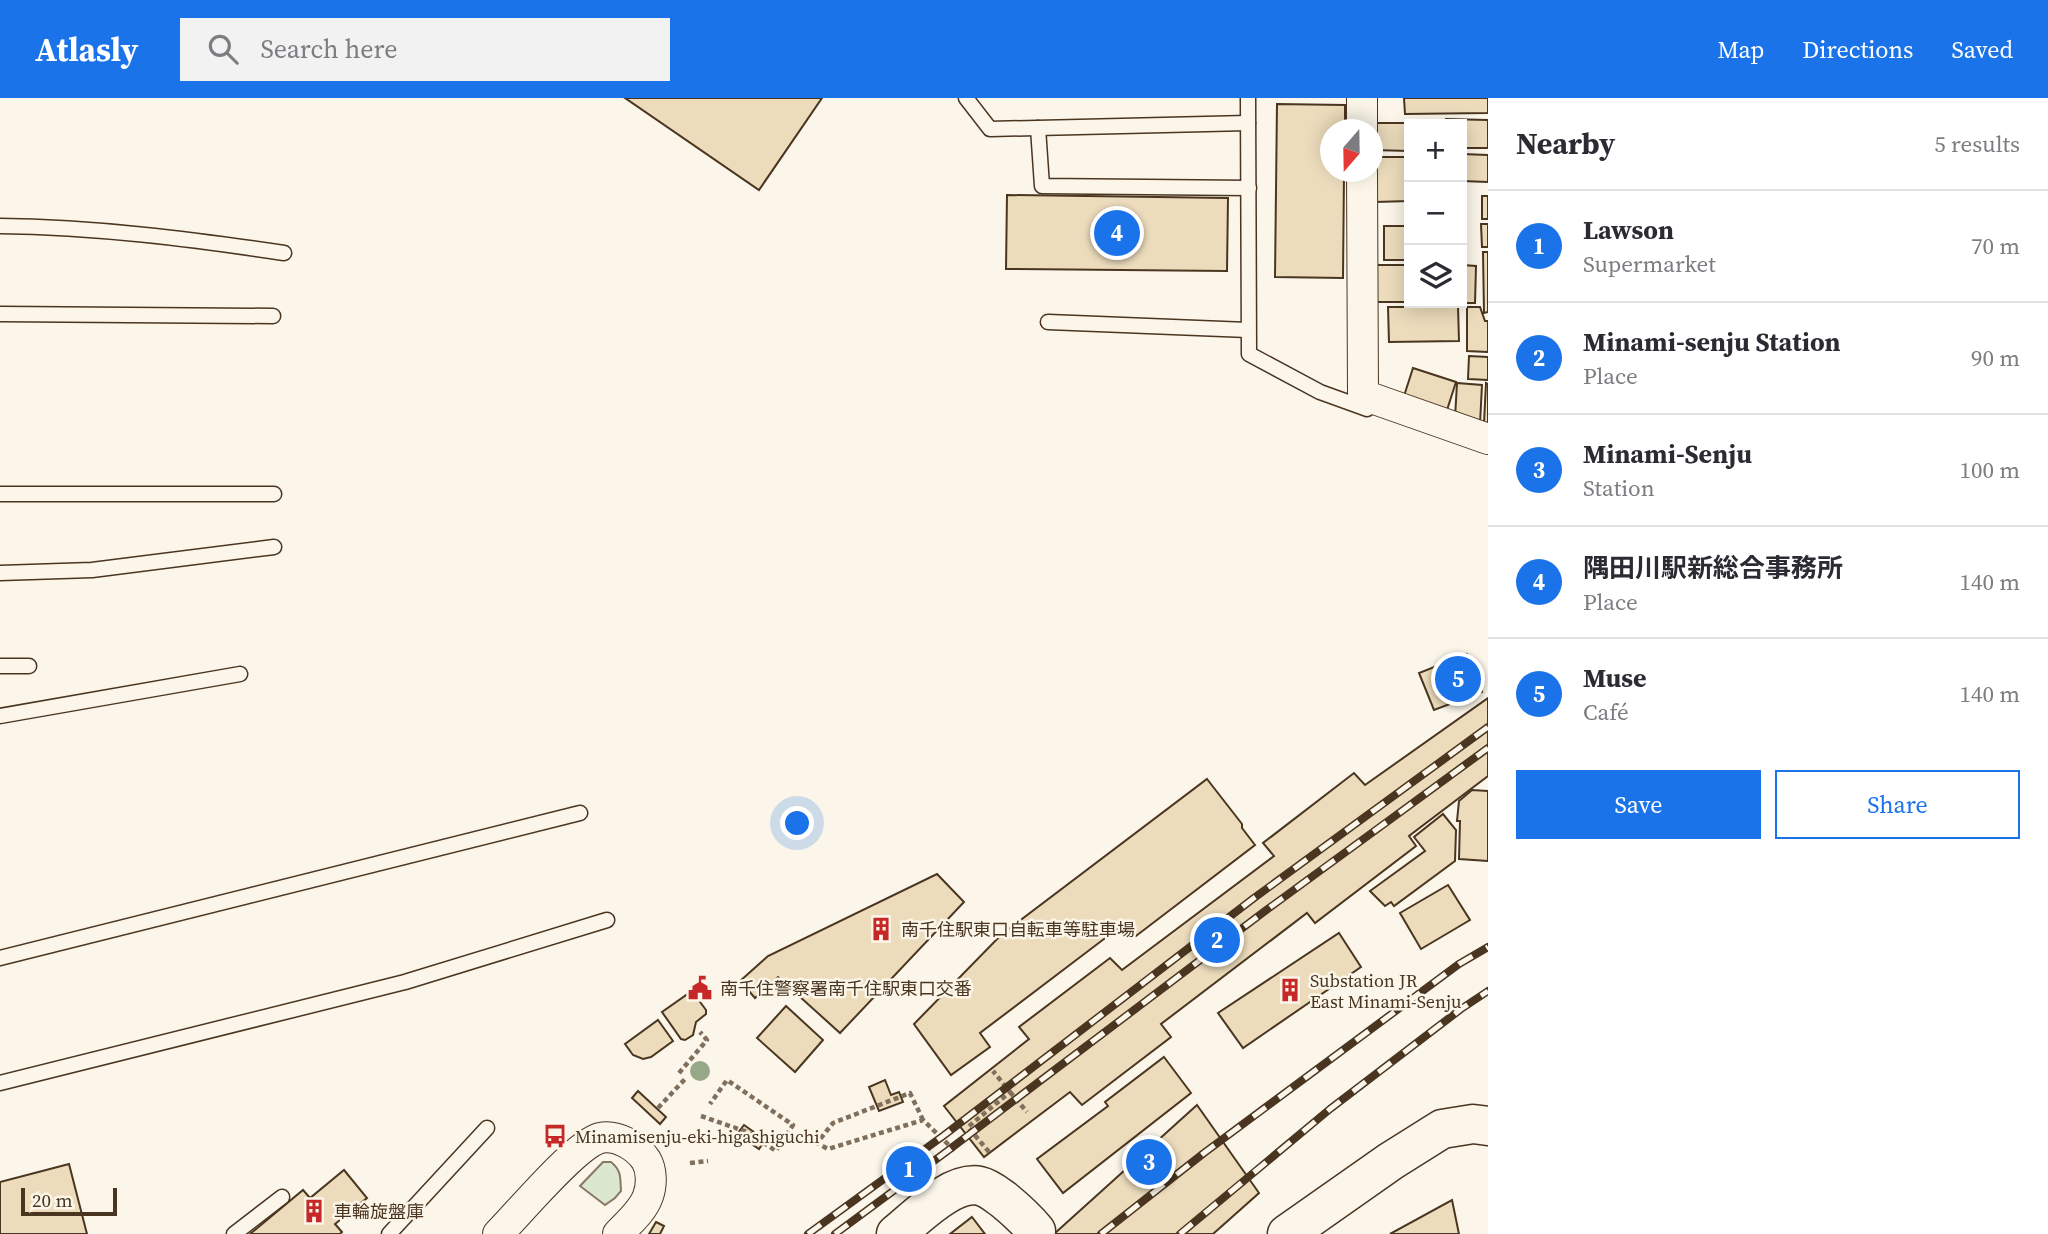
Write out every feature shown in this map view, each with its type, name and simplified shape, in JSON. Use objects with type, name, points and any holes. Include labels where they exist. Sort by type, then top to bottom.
[{"type":"street","points":[[1362,98],[1362,119]]},
{"type":"street","points":[[1362,182],[1363,395],[1488,439]]},
{"type":"street","points":[[1287,1234],[1391,1161],[1442,1129],[1473,1124],[1488,1126]]},
{"type":"street","points":[[498,1234],[577,1152],[601,1138],[617,1138],[632,1146],[646,1160],[651,1180],[648,1198],[618,1234]]},
{"type":"street","points":[[896,1234],[946,1195],[956,1189],[970,1186],[980,1186],[1011,1205],[1036,1231]]},
{"type":"lane","points":[[966,98],[990,129],[1248,124]]},
{"type":"lane","points":[[1248,98],[1249,354],[1320,392],[1488,453]]},
{"type":"lane","points":[[1038,128],[1042,186],[1248,188]]},
{"type":"lane","points":[[0,226],[47,226],[224,244],[284,253]]},
{"type":"lane","points":[[0,314],[273,316]]},
{"type":"lane","points":[[1048,322],[1248,330]]},
{"type":"lane","points":[[0,494],[274,494]]},
{"type":"lane","points":[[0,573],[92,570],[274,547]]},
{"type":"lane","points":[[0,666],[29,666]]},
{"type":"lane","points":[[0,716],[240,674]]},
{"type":"lane","points":[[0,958],[580,813]]},
{"type":"lane","points":[[0,1083],[405,982],[607,920]]},
{"type":"lane","points":[[388,1234],[487,1128]]},
{"type":"lane","points":[[233,1234],[282,1197]]},
{"type":"path","points":[[679,1073],[707,1040],[700,1032]]},
{"type":"path","points":[[993,1071],[1027,1112]]},
{"type":"path","points":[[658,1108],[685,1079]]},
{"type":"path","points":[[701,1116],[747,1132],[776,1152],[793,1125],[727,1080],[710,1104]]},
{"type":"path","points":[[923,1120],[828,1149],[817,1143],[833,1123],[911,1093],[923,1120],[963,1160]]},
{"type":"path","points":[[990,1153],[968,1127],[1010,1093]]},
{"type":"path","points":[[690,1163],[708,1161]]},
{"type":"green space","points":[[603,1162],[611,1162],[617,1168],[621,1191],[605,1205],[580,1186]]},
{"type":"building","points":[[625,98],[822,98],[759,190]]},
{"type":"building","points":[[1404,98],[1488,98],[1488,113],[1405,114]]},
{"type":"building","points":[[1277,104],[1345,105],[1345,119],[1320,119],[1320,182],[1344,182],[1343,278],[1275,277]]},
{"type":"building","points":[[1467,120],[1488,120],[1488,148],[1467,148]]},
{"type":"building","points":[[1383,123],[1404,123],[1404,151],[1383,150]]},
{"type":"building","points":[[1467,154],[1488,155],[1488,182],[1467,181]]},
{"type":"building","points":[[1383,157],[1404,157],[1404,201],[1375,202],[1375,182],[1383,182]]},
{"type":"building","points":[[1007,195],[1228,198],[1227,271],[1006,269]]},
{"type":"building","points":[[1482,196],[1488,196],[1488,219],[1482,219]]},
{"type":"building","points":[[1481,224],[1488,224],[1488,247],[1482,247]]},
{"type":"building","points":[[1384,226],[1404,226],[1404,260],[1384,260]]},
{"type":"building","points":[[1483,252],[1488,252],[1488,312],[1484,313]]},
{"type":"building","points":[[1377,265],[1404,265],[1404,302],[1377,302]]},
{"type":"building","points":[[1467,265],[1476,266],[1475,303],[1467,303]]},
{"type":"building","points":[[1388,307],[1458,308],[1459,341],[1389,342]]},
{"type":"building","points":[[1480,307],[1485,321],[1488,321],[1488,352],[1467,351],[1467,308]]},
{"type":"building","points":[[1469,356],[1488,357],[1488,380],[1468,379]]},
{"type":"building","points":[[1413,368],[1456,382],[1447,410],[1404,396]]},
{"type":"building","points":[[1457,383],[1482,385],[1480,424],[1455,418]]},
{"type":"building","points":[[1486,383],[1488,423],[1484,423]]},
{"type":"building","points":[[1467,654],[1482,692],[1434,710],[1419,673]]},
{"type":"building","points":[[1488,698],[1488,776],[1409,836],[1416,846],[1315,923],[1307,913],[1161,1024],[1171,1037],[1082,1105],[1070,1092],[984,1157],[944,1106],[1029,1039],[1019,1027],[1110,958],[1122,970],[1274,856],[1263,843],[1354,773],[1365,785]]},
{"type":"building","points":[[1207,779],[1255,845],[1136,936],[1125,923],[980,1033],[990,1047],[951,1075],[914,1024],[1002,934]]},
{"type":"building","points":[[1472,790],[1488,791],[1488,861],[1459,859],[1459,801]]},
{"type":"building","points":[[1443,814],[1456,830],[1455,861],[1394,906],[1391,902],[1385,906],[1370,891],[1425,851],[1414,837]]},
{"type":"building","name":"南千住駅東口自転車等駐車場","points":[[937,874],[964,902],[840,1033],[778,977],[755,998],[740,981],[768,956]]},
{"type":"building","points":[[1448,885],[1470,920],[1421,949],[1400,913]]},
{"type":"building","name":"Substation JR East Minami-Senju","points":[[1339,933],[1361,967],[1243,1048],[1218,1013]]},
{"type":"building","points":[[692,991],[706,1014],[696,1022],[693,1035],[685,1040],[681,1039],[662,1012]]},
{"type":"building","points":[[786,1006],[823,1040],[795,1072],[757,1038]]},
{"type":"building","points":[[658,1020],[673,1041],[651,1057],[643,1059],[633,1055],[625,1044]]},
{"type":"building","points":[[1164,1057],[1191,1093],[1063,1193],[1037,1159],[1108,1106],[1105,1102]]},
{"type":"building","points":[[885,1080],[891,1095],[899,1092],[903,1102],[879,1111],[869,1087]]},
{"type":"building","points":[[638,1091],[666,1117],[660,1124],[632,1098]]},
{"type":"building","points":[[1197,1105],[1259,1193],[1213,1234],[1054,1234]]},
{"type":"building","points":[[744,1125],[765,1140],[759,1149],[737,1134]]},
{"type":"building","points":[[69,1164],[87,1234],[0,1234],[0,1182]]},
{"type":"building","name":"車輪旋盤庫","points":[[344,1170],[367,1198],[335,1224],[342,1232],[340,1234],[250,1234],[303,1190],[310,1198]]},
{"type":"building","points":[[1452,1200],[1459,1234],[1390,1234]]},
{"type":"building","points":[[972,1217],[985,1234],[950,1234]]},
{"type":"building","points":[[656,1222],[664,1226],[660,1234],[649,1234]]},
{"type":"railway","points":[[808,1234],[943,1136],[1254,898],[1488,727]]},
{"type":"railway","points":[[835,1234],[1265,911],[1488,748]]},
{"type":"railway","points":[[1101,1234],[1204,1153],[1459,964],[1488,947]]},
{"type":"railway","points":[[1180,1234],[1330,1109],[1488,991]]},
{"type":"place","name":"隅田川駅新総合事務所","points":[[1117,233]]},
{"type":"place","name":"Muse","points":[[1458,679]]},
{"type":"place","name":"南千住駅東口自転車等駐車場","points":[[881,929]]},
{"type":"place","name":"Minami-senju Station","points":[[1217,940]]},
{"type":"place","name":"南千住警察署南千住駅東口交番","points":[[700,988]]},
{"type":"place","name":"Substation JR East Minami-Senju","points":[[1290,990]]},
{"type":"place","name":"Minamisenju-eki-higashiguchi","points":[[555,1136]]},
{"type":"place","name":"Minami-Senju","points":[[1149,1162]]},
{"type":"place","name":"Lawson","points":[[909,1169]]},
{"type":"place","name":"車輪旋盤庫","points":[[314,1211]]}]
